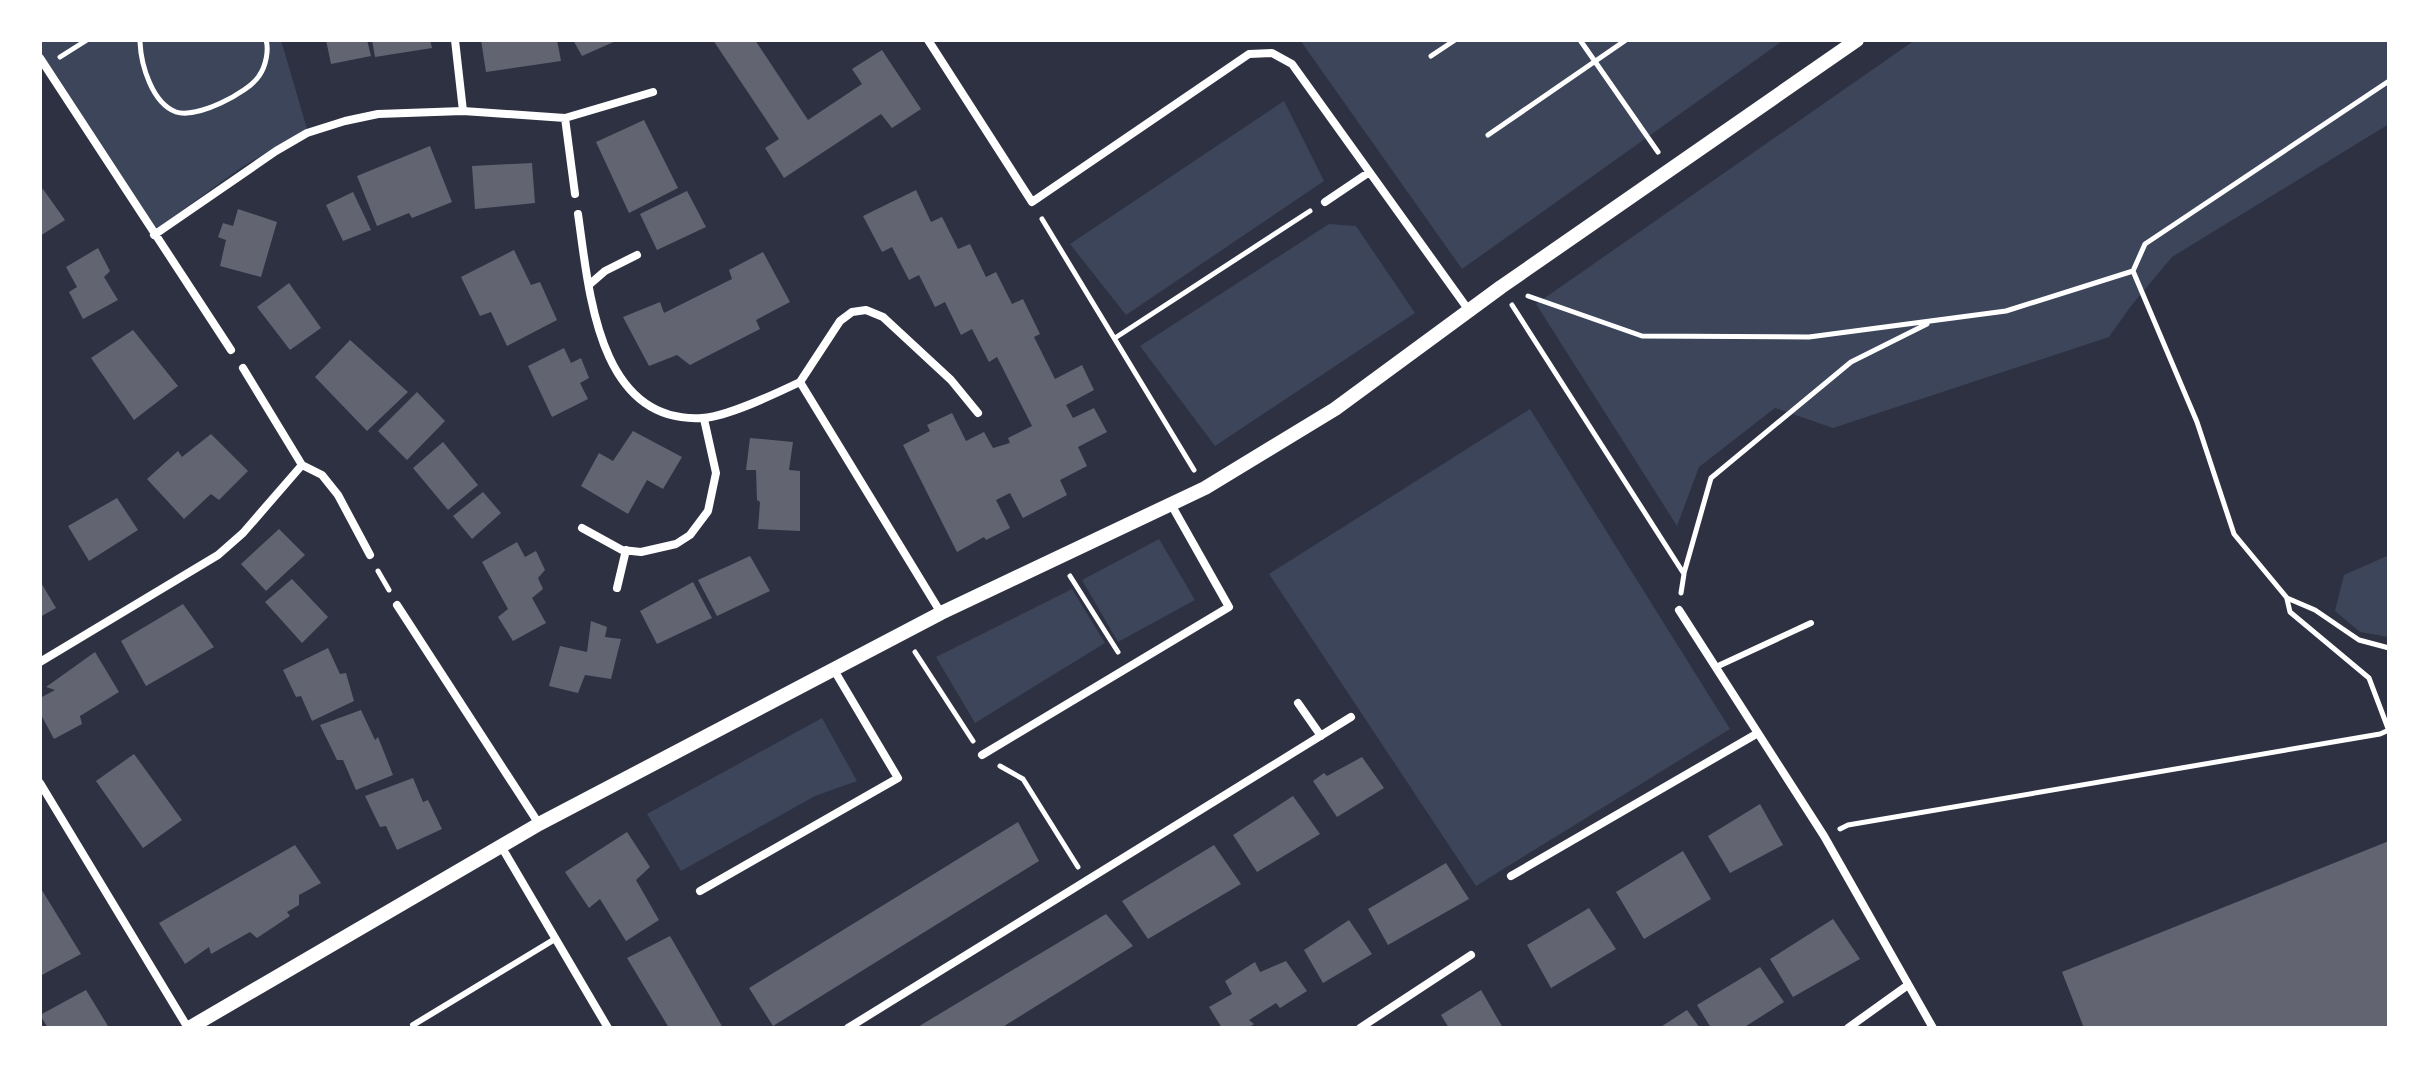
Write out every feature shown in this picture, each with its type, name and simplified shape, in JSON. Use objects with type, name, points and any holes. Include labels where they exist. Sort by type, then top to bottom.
[{"type":"street","points":[[455,40],[463,111]]},
{"type":"street","points":[[928,40],[1032,202],[1249,54],[1272,53],[1292,64],[1470,312]]},
{"type":"street","points":[[40,783],[189,1028],[539,824],[941,613],[1205,488],[1335,409],[1501,287],[1857,40]]},
{"type":"street","points":[[40,58],[231,350]]},
{"type":"street","points":[[154,235],[243,172],[307,133],[345,121],[378,114],[463,111],[565,118],[653,92]]},
{"type":"street","points":[[565,118],[575,194]]},
{"type":"street","points":[[1325,202],[1368,173]]},
{"type":"street","points":[[578,214],[604,344],[623,383],[654,410],[704,419],[764,399],[800,382],[840,321],[852,312],[866,310],[883,317],[951,380],[978,413]]},
{"type":"street","points":[[590,284],[605,271],[637,255]]},
{"type":"street","points":[[243,368],[302,465],[322,475],[338,495],[370,555]]},
{"type":"street","points":[[800,382],[941,613]]},
{"type":"street","points":[[582,528],[626,550],[641,552],[676,544],[690,535],[708,511],[716,473],[704,419]]},
{"type":"street","points":[[40,662],[218,555],[243,533],[302,465]]},
{"type":"street","points":[[982,755],[1229,607],[1172,506]]},
{"type":"street","points":[[617,588],[626,550]]},
{"type":"street","points":[[397,605],[539,824]]},
{"type":"street","points":[[1679,610],[1824,836],[1933,1028]]},
{"type":"street","points":[[700,891],[898,778],[834,670]]},
{"type":"street","points":[[1298,703],[1321,736]]},
{"type":"street","points":[[848,1028],[1351,717]]},
{"type":"street","points":[[1511,876],[1758,733]]},
{"type":"street","points":[[501,846],[608,1028]]},
{"type":"street","points":[[1360,1028],[1471,955]]},
{"type":"street","points":[[1848,1028],[1908,985]]},
{"type":"lane","points":[[1716,667],[1811,623]]},
{"type":"lane","points":[[413,1025],[555,939]]},
{"type":"path","points":[[46,67],[87,40]]},
{"type":"path","points":[[139,41],[148,79],[162,102],[178,113],[205,111],[235,95],[259,77],[269,49],[266,40]]},
{"type":"path","points":[[1431,56],[1455,40]]},
{"type":"path","points":[[1580,40],[1670,170]]},
{"type":"path","points":[[1488,135],[1626,40]]},
{"type":"path","points":[[2389,81],[2145,244],[2133,271],[2197,422],[2234,534],[2287,598],[2315,610],[2359,640],[2389,648]]},
{"type":"path","points":[[1032,202],[1205,488]]},
{"type":"path","points":[[1115,338],[1325,202]]},
{"type":"path","points":[[1501,287],[1642,336],[1809,337],[2006,311],[2133,271]]},
{"type":"path","points":[[1501,287],[1684,574]]},
{"type":"path","points":[[1679,610],[1684,574],[1711,478],[1851,362],[1934,320]]},
{"type":"path","points":[[370,555],[397,605]]},
{"type":"path","points":[[1059,558],[1127,668]]},
{"type":"path","points":[[1824,836],[1848,825],[2389,730],[2369,678],[2290,612],[2287,598]]},
{"type":"shaded area","points":[[40,40],[281,40],[307,129],[242,167],[155,230],[40,53]]},
{"type":"shaded area","points":[[1300,40],[1784,40],[1462,269]]},
{"type":"shaded area","points":[[1915,40],[2389,40],[2389,124],[2172,257],[2109,337],[1833,428],[1775,408],[1699,467],[1677,526],[1536,304]]},
{"type":"shaded area","points":[[1284,101],[1324,181],[1126,315],[1070,244]]},
{"type":"shaded area","points":[[1329,224],[1356,226],[1415,313],[1215,446],[1140,346]]},
{"type":"shaded area","points":[[1530,409],[1730,729],[1476,886],[1269,574]]},
{"type":"shaded area","points":[[1159,539],[1195,600],[1118,642],[1082,580]]},
{"type":"shaded area","points":[[2389,555],[2389,637],[2360,632],[2335,611],[2344,575]]},
{"type":"shaded area","points":[[1072,589],[1105,643],[975,723],[936,657]]},
{"type":"shaded area","points":[[822,718],[857,781],[815,796],[681,871],[647,814]]},
{"type":"building","points":[[326,40],[367,40],[371,56],[331,64]]},
{"type":"building","points":[[372,40],[430,40],[432,48],[375,57]]},
{"type":"building","points":[[481,40],[557,40],[561,61],[486,72]]},
{"type":"building","points":[[573,40],[618,40],[582,56]]},
{"type":"building","points":[[713,40],[755,40],[808,120],[862,84],[852,69],[882,50],[921,109],[892,128],[881,114],[784,178],[765,148],[779,139]]},
{"type":"building","points":[[644,120],[678,188],[629,213],[596,142]]},
{"type":"building","points":[[430,146],[452,202],[412,218],[409,213],[377,226],[357,176]]},
{"type":"building","points":[[532,163],[535,203],[475,209],[472,166]]},
{"type":"building","points":[[43,189],[65,220],[40,236],[40,191]]},
{"type":"building","points":[[916,190],[931,222],[942,217],[958,249],[970,244],[986,277],[996,272],[1012,304],[1023,299],[1040,334],[1034,337],[1055,379],[1082,365],[1094,390],[1066,405],[1073,418],[1094,408],[1107,432],[1078,447],[1087,466],[1060,480],[1067,495],[1023,518],[1010,493],[996,500],[1010,528],[986,540],[984,537],[957,552],[903,445],[930,431],[927,425],[952,413],[966,441],[984,432],[993,448],[1010,443],[1008,438],[1032,426],[997,357],[989,362],[972,329],[961,335],[945,302],[935,307],[919,275],[909,280],[892,247],[882,252],[863,216]]},
{"type":"building","points":[[687,191],[706,227],[657,250],[640,214]]},
{"type":"building","points":[[353,192],[371,230],[343,241],[326,205]]},
{"type":"building","points":[[238,209],[277,222],[261,277],[220,266],[226,240],[218,237],[223,223],[233,226]]},
{"type":"building","points":[[98,248],[110,271],[104,277],[118,300],[83,319],[69,292],[77,287],[66,267]]},
{"type":"building","points":[[514,250],[531,285],[540,282],[557,320],[507,346],[491,312],[480,316],[461,277]]},
{"type":"building","points":[[763,252],[790,302],[756,320],[760,329],[690,365],[677,355],[649,366],[623,317],[660,302],[664,313],[732,279],[729,270]]},
{"type":"building","points":[[289,283],[321,328],[290,350],[257,307]]},
{"type":"building","points":[[133,330],[178,386],[134,420],[91,358]]},
{"type":"building","points":[[350,340],[408,392],[367,431],[315,377]]},
{"type":"building","points":[[564,348],[571,363],[581,358],[589,378],[580,383],[588,399],[552,417],[528,366]]},
{"type":"building","points":[[417,392],[445,421],[407,460],[378,431]]},
{"type":"building","points":[[633,431],[682,457],[663,489],[647,480],[628,514],[581,486],[599,453],[613,461]]},
{"type":"building","points":[[211,434],[248,471],[219,500],[211,494],[184,519],[147,479],[178,451],[182,457]]},
{"type":"building","points":[[750,438],[793,442],[789,470],[800,471],[800,531],[758,529],[760,502],[757,500],[756,470],[746,470]]},
{"type":"building","points":[[443,442],[478,485],[448,510],[413,468]]},
{"type":"building","points":[[483,492],[501,513],[472,539],[453,516]]},
{"type":"building","points":[[117,498],[138,530],[89,561],[68,526]]},
{"type":"building","points":[[279,529],[305,555],[266,591],[241,564]]},
{"type":"building","points":[[517,542],[525,557],[536,551],[545,570],[538,578],[543,589],[532,598],[546,623],[513,641],[498,617],[508,609],[482,562]]},
{"type":"building","points":[[750,556],[770,591],[717,616],[698,580]]},
{"type":"building","points":[[292,579],[328,617],[302,643],[265,602]]},
{"type":"building","points":[[40,581],[56,608],[40,617]]},
{"type":"building","points":[[693,582],[712,618],[657,644],[640,611]]},
{"type":"building","points":[[183,604],[214,647],[146,686],[121,641]]},
{"type":"building","points":[[591,621],[607,627],[605,637],[621,639],[611,679],[585,675],[578,693],[549,686],[560,646],[587,652]]},
{"type":"building","points":[[328,648],[340,674],[346,673],[354,701],[312,721],[301,696],[296,697],[283,670]]},
{"type":"building","points":[[95,652],[119,692],[80,716],[82,724],[54,739],[40,713],[40,698],[55,690],[46,687]]},
{"type":"building","points":[[361,710],[375,740],[378,737],[393,775],[356,790],[343,760],[337,760],[320,725]]},
{"type":"building","points":[[134,754],[182,820],[143,848],[96,781]]},
{"type":"building","points":[[1362,757],[1384,788],[1337,817],[1313,781]]},
{"type":"building","points":[[413,778],[423,802],[428,800],[442,829],[397,850],[386,826],[380,827],[365,796]]},
{"type":"building","points":[[1293,796],[1320,834],[1257,872],[1233,835]]},
{"type":"building","points":[[1760,804],[1783,845],[1730,873],[1708,836]]},
{"type":"building","points":[[1018,822],[1039,861],[773,1026],[749,988]]},
{"type":"building","points":[[627,832],[650,867],[636,880],[659,920],[626,941],[600,899],[589,908],[565,872]]},
{"type":"building","points":[[2389,841],[2389,1028],[2084,1028],[2062,972]]},
{"type":"building","points":[[295,845],[321,883],[299,895],[299,905],[287,912],[290,916],[257,938],[250,932],[211,954],[209,947],[185,964],[159,923]]},
{"type":"building","points":[[1214,845],[1241,884],[1148,939],[1122,901]]},
{"type":"building","points":[[1683,851],[1711,899],[1644,939],[1616,892]]},
{"type":"building","points":[[1446,863],[1469,899],[1388,945],[1368,909]]},
{"type":"building","points":[[40,887],[81,954],[40,976]]},
{"type":"building","points":[[1589,908],[1616,949],[1551,988],[1527,945]]},
{"type":"building","points":[[1106,914],[1133,946],[1001,1028],[916,1028]]},
{"type":"building","points":[[1833,919],[1860,959],[1793,997],[1770,959]]},
{"type":"building","points":[[1349,920],[1372,954],[1323,983],[1304,950]]},
{"type":"building","points":[[670,936],[723,1028],[669,1028],[627,958]]},
{"type":"building","points":[[1286,961],[1307,991],[1280,1008],[1276,1003],[1249,1020],[1254,1024],[1248,1028],[1222,1028],[1209,1007],[1232,994],[1225,981],[1255,962],[1260,972]]},
{"type":"building","points":[[1760,967],[1784,1002],[1743,1028],[1711,1028],[1697,1005]]},
{"type":"building","points":[[86,990],[108,1026],[48,1028],[40,1015]]},
{"type":"building","points":[[1481,990],[1503,1028],[1449,1028],[1441,1015]]},
{"type":"building","points":[[1687,1010],[1700,1028],[1659,1028]]}]
